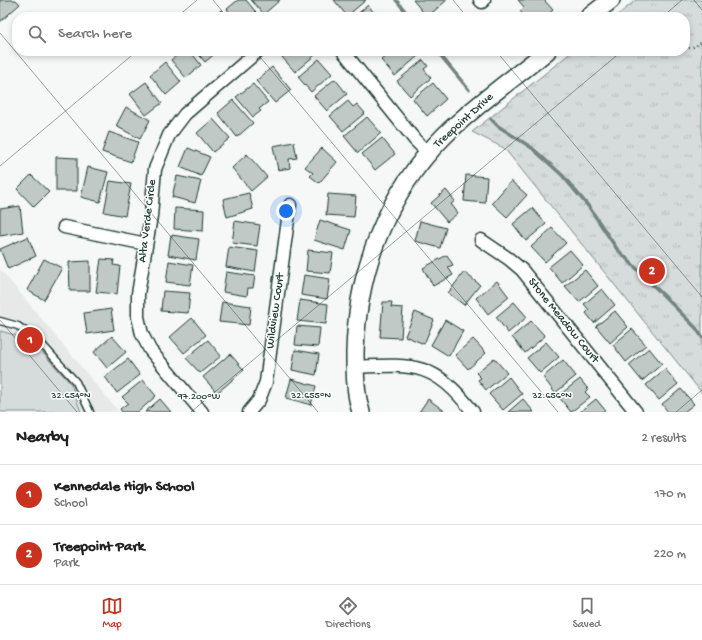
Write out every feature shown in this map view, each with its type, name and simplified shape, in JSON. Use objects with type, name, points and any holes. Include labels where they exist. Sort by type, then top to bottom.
[{"type":"street","points":[[595,12],[610,0]]},
{"type":"street","name":"Alta Verde Circle","points":[[202,412],[150,350],[142,334],[138,317],[138,294],[151,216],[155,169],[169,135],[185,114],[252,56]]},
{"type":"street","points":[[347,56],[415,140],[428,153]]},
{"type":"street","name":"Treepoint Drive","points":[[361,412],[355,367],[356,321],[364,278],[374,242],[393,204],[428,153],[463,118],[541,56]]},
{"type":"street","name":"Wildview Court","points":[[249,412],[259,400],[266,382],[290,205]]},
{"type":"street","points":[[64,227],[146,244]]},
{"type":"street","name":"Stone Meadow Court","points":[[481,240],[509,258],[522,270],[636,412]]},
{"type":"street","points":[[355,367],[411,366],[430,372],[447,383],[473,412]]},
{"type":"lane","points":[[0,320],[18,326],[39,341],[76,382],[90,412]]},
{"type":"path","points":[[690,48],[702,42]]},
{"type":"shaded area","points":[[0,269],[119,412],[0,412]]},
{"type":"green space","points":[[636,0],[702,0],[702,393],[504,148],[472,132],[567,56],[690,56],[690,12],[621,12]]},
{"type":"green space","points":[[0,331],[30,339],[71,384],[81,412],[0,412]]},
{"type":"building","points":[[0,0],[16,0],[20,4],[0,22]]},
{"type":"building","points":[[238,0],[246,0],[256,12],[229,12],[227,9]]},
{"type":"building","points":[[251,0],[280,0],[266,12],[262,12]]},
{"type":"building","points":[[334,0],[366,0],[352,12],[344,12]]},
{"type":"building","points":[[413,0],[447,0],[433,12],[423,12]]},
{"type":"building","points":[[518,0],[544,0],[553,10],[551,12],[521,12],[520,11],[524,7]]},
{"type":"building","points":[[368,5],[373,12],[360,12]]},
{"type":"building","points":[[176,56],[194,56],[201,65],[186,78],[171,60]]},
{"type":"building","points":[[200,56],[212,56],[205,62]]},
{"type":"building","points":[[283,56],[314,56],[295,72],[282,57]]},
{"type":"building","points":[[386,56],[418,56],[395,76],[381,60]]},
{"type":"building","points":[[319,59],[332,74],[311,92],[298,77]]},
{"type":"building","points":[[423,60],[428,66],[424,69],[431,78],[410,96],[397,81]]},
{"type":"building","points":[[165,62],[181,82],[166,95],[150,75]]},
{"type":"building","points":[[272,67],[291,90],[275,103],[256,81]]},
{"type":"building","points":[[335,79],[347,94],[327,111],[314,96]]},
{"type":"building","points":[[146,82],[162,103],[146,115],[130,94]]},
{"type":"building","points":[[433,83],[446,99],[427,116],[413,99]]},
{"type":"building","points":[[253,84],[268,102],[259,109],[261,111],[253,117],[236,97]]},
{"type":"building","points":[[233,100],[253,123],[237,137],[218,113]]},
{"type":"building","points":[[348,101],[353,107],[357,104],[365,113],[343,131],[330,116]]},
{"type":"building","points":[[126,107],[150,120],[140,139],[116,126]]},
{"type":"building","points":[[367,117],[381,133],[358,153],[344,136]]},
{"type":"building","points":[[213,119],[230,138],[213,152],[197,133]]},
{"type":"building","points":[[109,132],[138,142],[131,162],[102,152]]},
{"type":"building","points":[[382,138],[395,154],[375,170],[362,154]]},
{"type":"building","points":[[294,142],[297,158],[289,159],[290,168],[278,170],[273,146]]},
{"type":"building","points":[[188,148],[210,157],[201,176],[180,167]]},
{"type":"building","points":[[322,148],[337,162],[319,183],[310,176],[313,173],[305,167]]},
{"type":"building","points":[[247,154],[267,177],[251,191],[232,168]]},
{"type":"building","points":[[56,157],[77,158],[77,191],[56,191]]},
{"type":"building","points":[[88,167],[108,172],[100,202],[81,197]]},
{"type":"building","points":[[31,175],[49,192],[34,207],[17,189]]},
{"type":"building","points":[[466,175],[487,177],[485,203],[464,201]]},
{"type":"building","points":[[177,176],[201,181],[195,203],[172,197]]},
{"type":"building","points":[[110,181],[131,184],[125,216],[104,212]]},
{"type":"building","points":[[511,181],[527,195],[507,217],[492,203]]},
{"type":"building","points":[[446,190],[455,201],[451,204],[458,213],[447,222],[431,203]]},
{"type":"building","points":[[249,193],[253,209],[227,217],[223,199]]},
{"type":"building","points":[[328,194],[356,196],[354,217],[326,215]]},
{"type":"building","points":[[20,206],[23,232],[0,236],[0,209]]},
{"type":"building","points":[[175,208],[204,210],[203,231],[174,229]]},
{"type":"building","points":[[532,208],[546,224],[526,241],[513,224]]},
{"type":"building","points":[[320,220],[351,230],[345,250],[314,240]]},
{"type":"building","points":[[235,221],[260,225],[257,246],[232,243]]},
{"type":"building","points":[[420,221],[446,228],[440,248],[415,241]]},
{"type":"building","points":[[552,228],[566,243],[545,262],[531,247]]},
{"type":"building","points":[[171,235],[199,239],[196,260],[168,255]]},
{"type":"building","points":[[28,237],[36,256],[8,269],[0,249]]},
{"type":"building","points":[[229,247],[258,251],[255,272],[226,267]]},
{"type":"building","points":[[308,250],[333,253],[330,273],[306,271]]},
{"type":"building","points":[[570,250],[583,265],[562,283],[549,267]]},
{"type":"building","points":[[447,255],[453,265],[448,267],[453,275],[433,286],[423,268]]},
{"type":"building","points":[[44,259],[62,268],[44,300],[27,290]]},
{"type":"building","points":[[101,259],[114,260],[113,265],[120,266],[117,294],[96,292]]},
{"type":"building","points":[[90,261],[90,291],[70,291],[69,262]]},
{"type":"building","points":[[169,261],[193,265],[190,285],[166,282]]},
{"type":"building","points":[[585,270],[598,286],[579,302],[565,286]]},
{"type":"building","points":[[226,272],[255,276],[253,288],[248,288],[247,296],[223,292]]},
{"type":"building","points":[[464,272],[480,285],[464,305],[448,293]]},
{"type":"building","points":[[304,275],[330,279],[327,299],[301,295]]},
{"type":"building","points":[[497,281],[509,297],[488,314],[476,298]]},
{"type":"building","points":[[602,289],[615,305],[594,323],[586,313],[589,310],[584,304]]},
{"type":"building","points":[[163,291],[190,293],[188,313],[161,311]]},
{"type":"building","points":[[300,300],[328,304],[326,324],[297,321]]},
{"type":"building","points":[[222,302],[251,306],[249,325],[219,322]]},
{"type":"building","points":[[383,302],[392,302],[391,307],[403,308],[401,338],[380,337]]},
{"type":"building","points":[[514,302],[527,317],[508,333],[496,317]]},
{"type":"building","points":[[111,309],[114,330],[87,334],[84,313]]},
{"type":"building","points":[[615,311],[628,327],[610,343],[596,326]]},
{"type":"building","points":[[415,312],[434,320],[424,344],[405,336]]},
{"type":"building","points":[[192,318],[206,335],[184,353],[170,337]]},
{"type":"building","points":[[445,320],[463,331],[449,356],[431,345]]},
{"type":"building","points":[[531,321],[545,336],[525,353],[512,337]]},
{"type":"building","points":[[297,326],[320,328],[318,347],[295,345]]},
{"type":"building","points":[[632,329],[646,345],[626,362],[613,345]]},
{"type":"building","points":[[112,336],[126,352],[107,368],[94,352]]},
{"type":"building","points":[[473,339],[486,353],[468,369],[455,355]]},
{"type":"building","points":[[208,340],[221,356],[200,373],[186,358]]},
{"type":"building","points":[[546,342],[559,357],[540,373],[527,358]]},
{"type":"building","points":[[649,348],[662,364],[642,381],[629,365]]},
{"type":"building","points":[[295,350],[319,354],[316,375],[292,370]]},
{"type":"building","points":[[230,354],[244,370],[217,393],[203,377]]},
{"type":"building","points":[[494,358],[507,373],[486,390],[478,380],[481,378],[476,373]]},
{"type":"building","points":[[128,359],[140,375],[117,393],[105,377]]},
{"type":"building","points":[[563,360],[576,376],[555,393],[543,377]]},
{"type":"building","points":[[665,369],[678,384],[659,400],[646,385]]},
{"type":"building","points":[[509,377],[522,394],[503,410],[489,394]]},
{"type":"building","points":[[291,379],[316,386],[311,405],[286,398]]},
{"type":"building","points":[[580,379],[588,389],[585,392],[590,397],[571,412],[558,396]]},
{"type":"building","points":[[143,380],[156,396],[138,412],[122,412],[120,409],[128,403],[122,397]]},
{"type":"building","points":[[681,389],[694,404],[684,412],[668,412],[662,404]]},
{"type":"building","points":[[160,399],[171,412],[145,412]]},
{"type":"building","points":[[428,399],[446,412],[419,412]]},
{"type":"building","points":[[523,399],[534,412],[508,412]]},
{"type":"building","points":[[596,399],[605,410],[602,412],[580,412]]},
{"type":"waterway","points":[[396,0],[406,12]]},
{"type":"waterway","points":[[441,56],[469,90]]},
{"type":"waterway","points":[[491,119],[498,126],[532,148],[562,175],[589,207],[617,249],[696,328],[702,337]]},
{"type":"place","name":"Treepoint Park","points":[[652,271]]},
{"type":"place","name":"Kennedale High School","points":[[30,340]]}]
